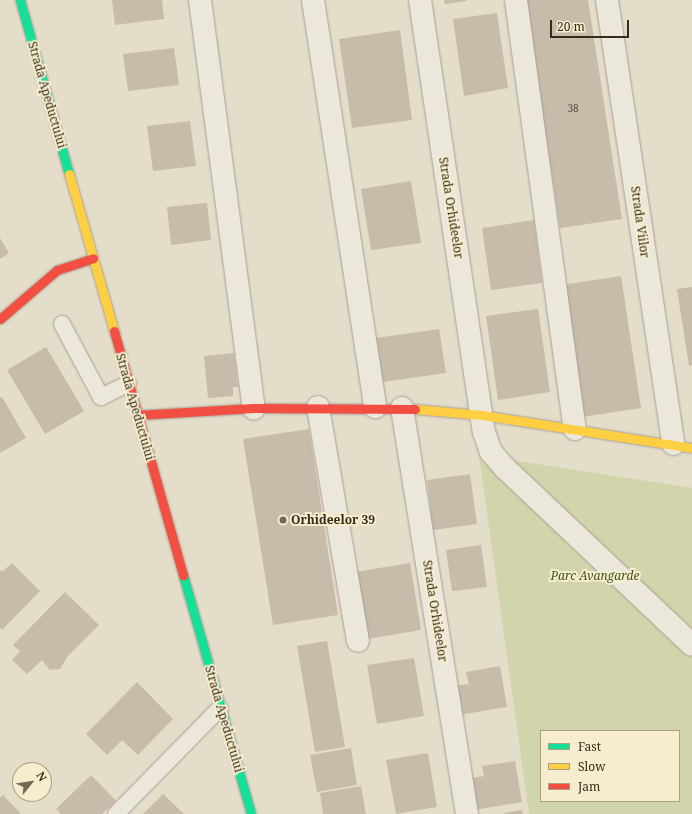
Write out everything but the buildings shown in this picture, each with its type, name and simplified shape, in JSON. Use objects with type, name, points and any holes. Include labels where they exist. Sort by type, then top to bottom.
[{"type":"street","name":"Strada Apeductului","points":[[20,0],[251,814]]},
{"type":"street","points":[[200,0],[254,408]]},
{"type":"street","points":[[314,0],[375,407]]},
{"type":"street","name":"Strada Orhideelor","points":[[420,0],[484,432],[491,452],[505,468],[692,645]]},
{"type":"street","points":[[516,0],[575,429]]},
{"type":"street","name":"Strada Viilor","points":[[607,0],[682,446]]},
{"type":"street","points":[[0,320],[57,270],[93,258]]},
{"type":"street","points":[[318,407],[358,641]]},
{"type":"street","points":[[137,415],[254,408],[402,408],[482,415],[682,446]]},
{"type":"street","name":"Strada Orhideelor","points":[[402,408],[467,814]]},
{"type":"lane","points":[[62,324],[101,397],[128,384]]},
{"type":"lane","points":[[116,814],[220,708]]},
{"type":"green space","name":"Parc Avangarde","points":[[479,455],[692,488],[692,814],[529,814]]},
{"type":"traffic: fast","points":[[20,0],[69,174]]},
{"type":"traffic: fast","points":[[183,575],[251,814]]},
{"type":"traffic: slow","points":[[69,174],[114,331]]},
{"type":"traffic: slow","points":[[415,409],[482,415],[692,448]]},
{"type":"traffic: jam","points":[[0,319],[57,270],[93,258]]},
{"type":"traffic: jam","points":[[114,331],[183,575]]},
{"type":"traffic: jam","points":[[137,415],[254,408],[415,409]]},
{"type":"place","name":"Orhideelor 39","points":[[283,520]]}]
